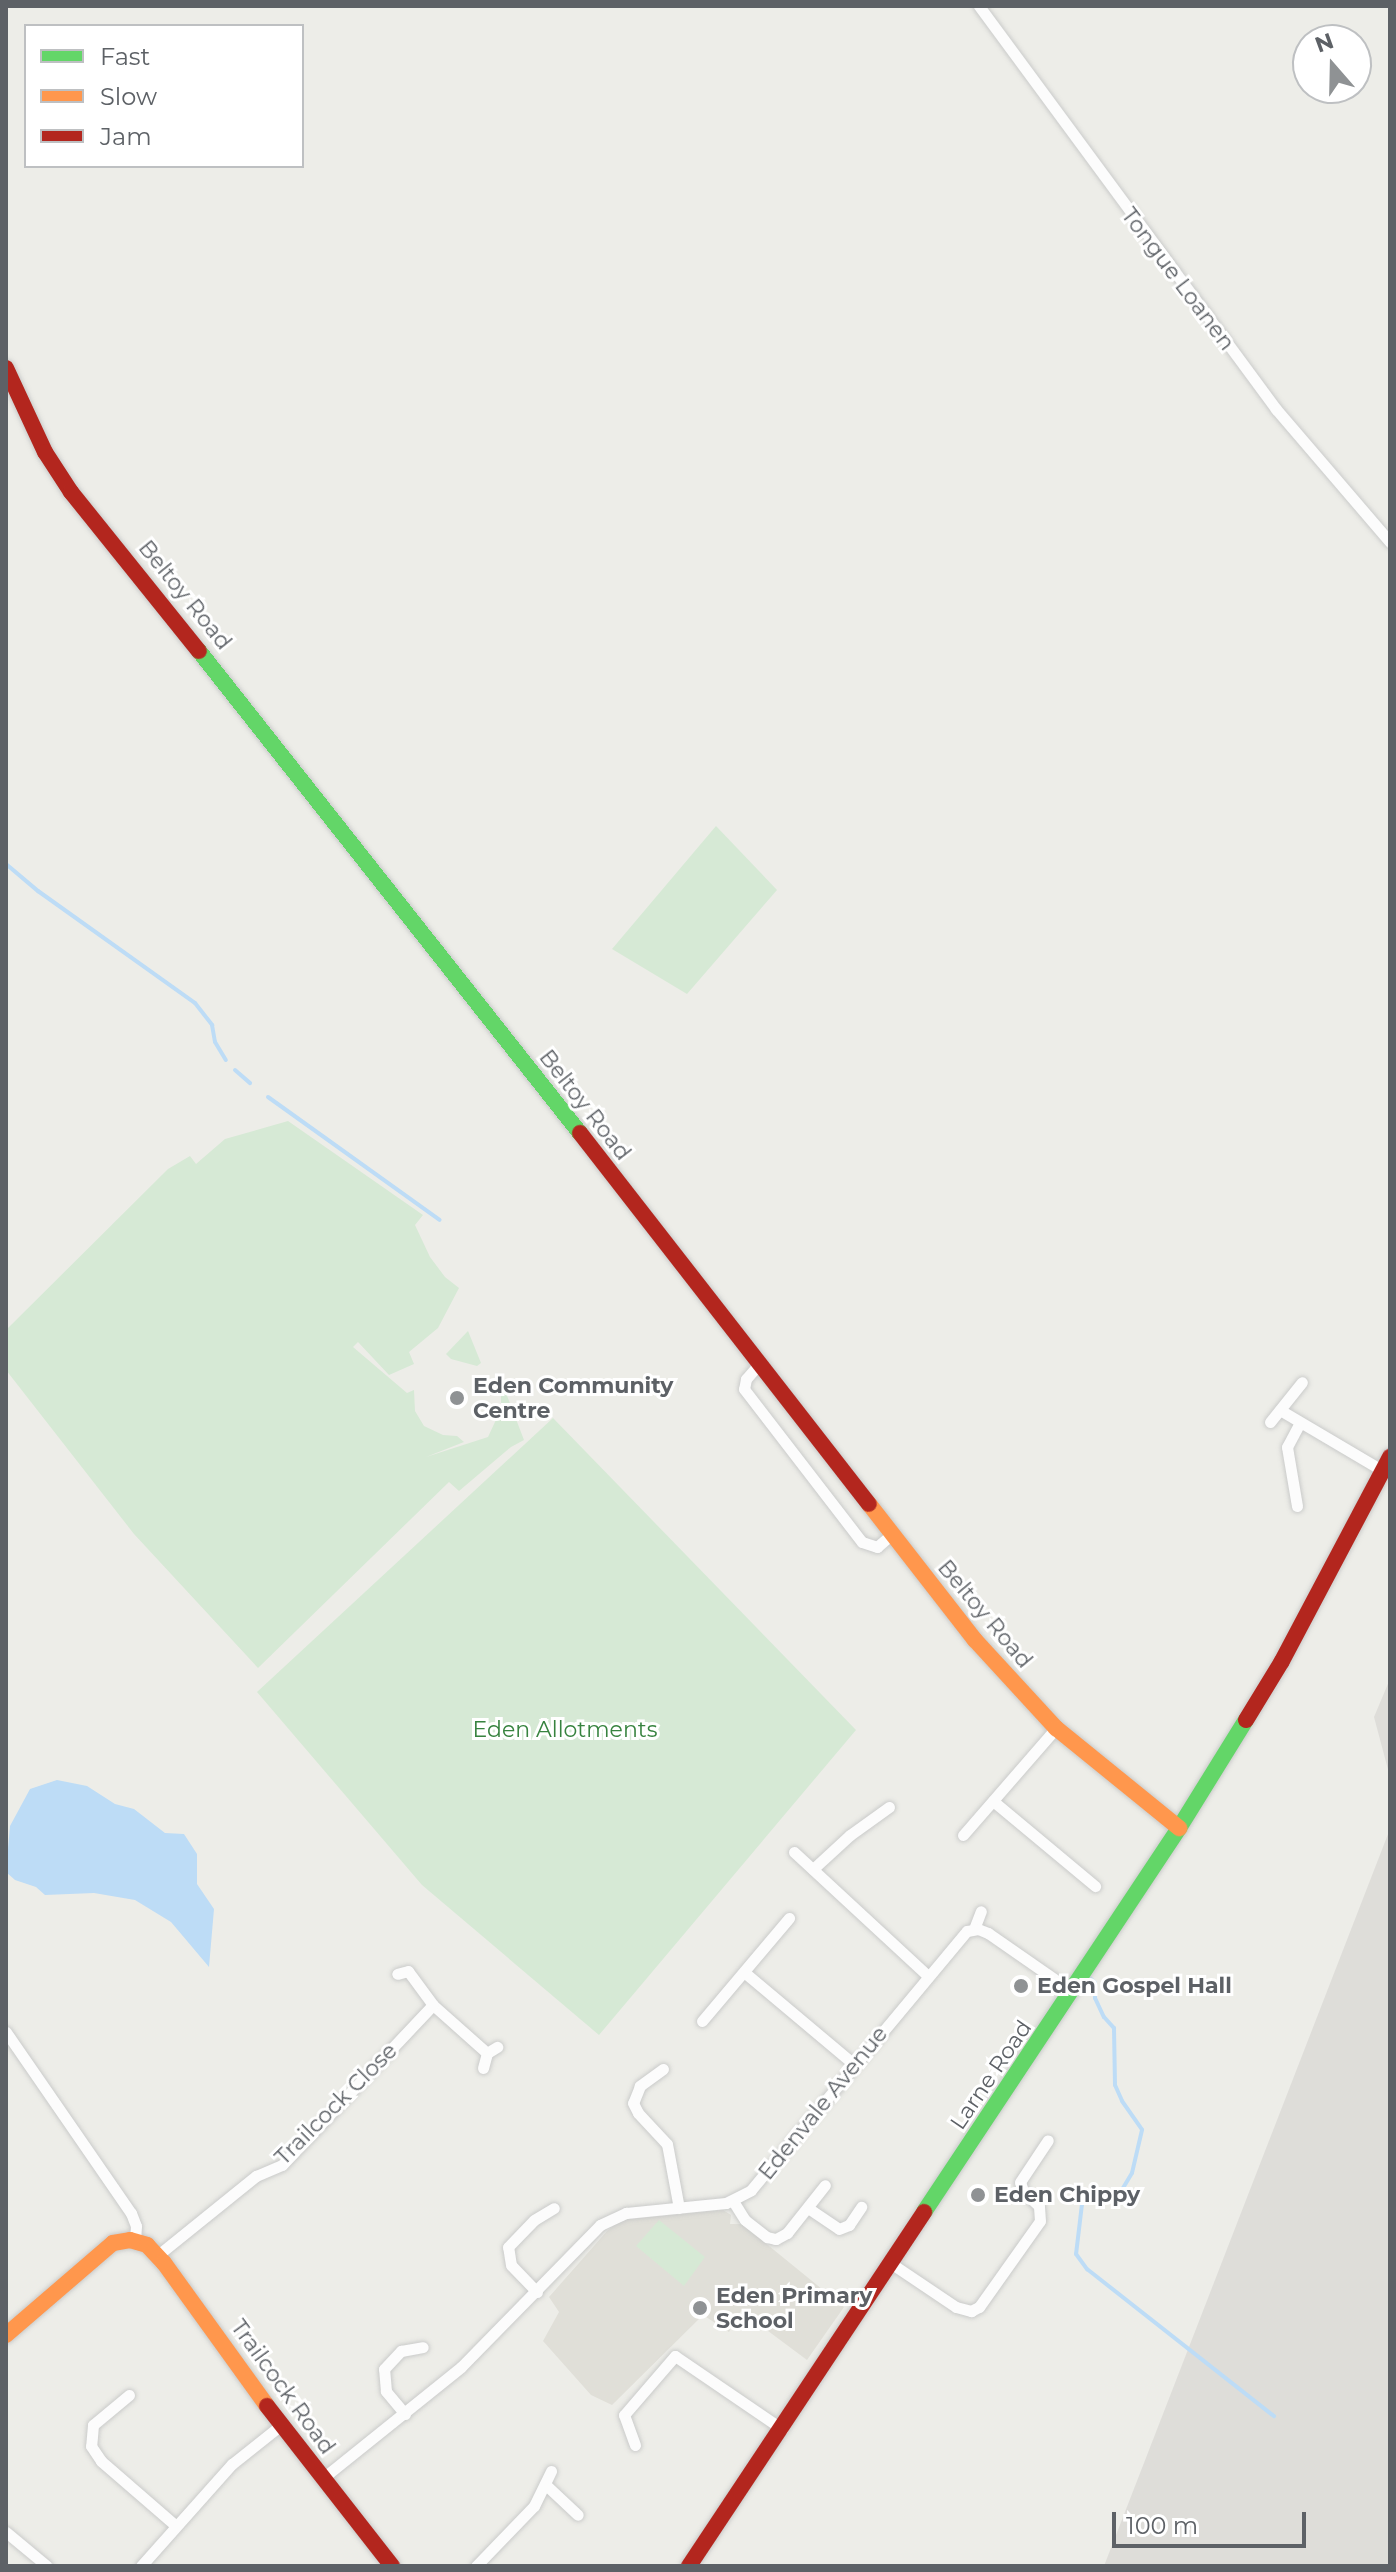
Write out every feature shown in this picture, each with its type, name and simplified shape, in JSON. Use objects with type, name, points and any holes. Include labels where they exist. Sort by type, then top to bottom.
[{"type":"main road","name":"Beltoy Road","points":[[6,368],[45,452],[71,492],[326,807],[975,1640],[1056,1728],[1179,1828]]},
{"type":"main road","name":"Larne Road","points":[[689,2566],[1073,1992],[1179,1828],[1282,1661],[1386,1464]]},
{"type":"main road","name":"Trailcock Road","points":[[135,2240],[158,2255],[281,2425],[392,2566]]},
{"type":"main road","points":[[8,2329],[107,2248],[121,2241],[135,2240]]},
{"type":"street","name":"Tongue Loanen","points":[[979,6],[1276,409],[1390,542]]},
{"type":"street","points":[[759,1364],[746,1379],[744,1389],[862,1542],[877,1547],[892,1534]]},
{"type":"street","points":[[1270,1422],[1302,1382]]},
{"type":"street","name":"Larne Road","points":[[1280,1410],[1300,1423],[1386,1464]]},
{"type":"street","points":[[1297,1506],[1287,1447],[1300,1423]]},
{"type":"street","points":[[963,1835],[1056,1728]]},
{"type":"street","points":[[993,1801],[1095,1886]]},
{"type":"street","points":[[813,1869],[850,1835],[889,1807]]},
{"type":"street","points":[[794,1852],[928,1976]]},
{"type":"street","points":[[981,1911],[974,1929],[988,1933],[1073,1992]]},
{"type":"street","points":[[702,2021],[789,1918]]},
{"type":"street","name":"Edenvale Avenue","points":[[733,2201],[757,2184],[961,1935],[974,1929]]},
{"type":"street","points":[[407,1969],[433,2005],[492,2050],[483,2068]]},
{"type":"street","points":[[744,1972],[855,2065]]},
{"type":"street","name":"Trailcock Close","points":[[158,2255],[256,2176],[282,2165],[433,2005]]},
{"type":"street","points":[[6,2032],[131,2213],[136,2226],[135,2240]]},
{"type":"street","points":[[663,2069],[637,2089],[633,2103],[638,2113],[667,2144],[679,2208]]},
{"type":"street","points":[[892,2264],[956,2307],[971,2311],[979,2307],[1040,2221],[1039,2206],[1023,2191],[1020,2182],[1048,2140]]},
{"type":"street","points":[[323,2478],[461,2367],[606,2221],[626,2213],[733,2201],[739,2214],[771,2239],[787,2233],[825,2185]]},
{"type":"street","points":[[808,2208],[839,2229],[849,2225],[861,2207]]},
{"type":"street","points":[[537,2292],[511,2265],[508,2247],[534,2220],[554,2208]]},
{"type":"street","points":[[405,2414],[386,2391],[384,2369],[401,2351],[423,2347]]},
{"type":"street","points":[[635,2445],[624,2415],[675,2356],[782,2429]]},
{"type":"street","points":[[129,2395],[93,2425],[91,2446],[101,2461],[175,2525]]},
{"type":"street","points":[[141,2566],[232,2464],[281,2425]]},
{"type":"street","points":[[482,2564],[522,2521],[547,2486],[551,2471]]},
{"type":"street","points":[[547,2486],[578,2515]]},
{"type":"street","points":[[6,2532],[47,2566]]},
{"type":"shaded area","points":[[1390,1679],[1390,1777],[1374,1717]]},
{"type":"shaded area","points":[[1390,1829],[1390,2566],[1104,2566]]},
{"type":"shaded area","name":"Eden Primary School","points":[[723,2210],[731,2215],[730,2224],[742,2224],[844,2307],[807,2360],[741,2311],[729,2332],[703,2315],[612,2405],[591,2395],[543,2341],[559,2312],[549,2297],[608,2230],[621,2220]]},
{"type":"green space","points":[[716,826],[777,890],[687,994],[612,949]]},
{"type":"green space","points":[[288,1121],[423,1215],[415,1225],[430,1257],[445,1277],[459,1288],[438,1328],[409,1352],[414,1364],[389,1375],[358,1342],[353,1347],[407,1393],[414,1390],[415,1411],[424,1426],[443,1435],[457,1436],[464,1442],[426,1457],[488,1437],[501,1409],[501,1380],[524,1440],[511,1447],[459,1491],[449,1482],[258,1668],[134,1534],[6,1370],[6,1330],[168,1169],[190,1156],[196,1164],[225,1139]]},
{"type":"green space","points":[[468,1331],[481,1363],[477,1366],[451,1359],[446,1354]]},
{"type":"green space","name":"Eden Allotments","points":[[553,1418],[856,1730],[599,2035],[422,1885],[257,1692]]},
{"type":"green space","points":[[659,2220],[705,2257],[684,2286],[636,2246]]},
{"type":"water","points":[[57,1780],[87,1786],[115,1804],[134,1809],[165,1833],[184,1834],[197,1854],[197,1884],[214,1909],[209,1967],[171,1922],[135,1900],[94,1893],[45,1895],[6,1872],[10,1826],[30,1789]]},
{"type":"waterway","points":[[6,864],[38,891],[195,1003],[212,1025],[215,1042],[226,1060]]},
{"type":"waterway","points":[[235,1070],[250,1083]]},
{"type":"waterway","points":[[268,1097],[440,1220]]},
{"type":"waterway","points":[[1087,1975],[1095,1983],[1095,1998],[1104,2017],[1114,2028],[1115,2085],[1142,2130],[1132,2173],[1120,2193],[1089,2198],[1082,2204],[1076,2254],[1087,2269],[1274,2416]]},
{"type":"traffic: fast","points":[[199,651],[580,1133]]},
{"type":"traffic: fast","points":[[924,2212],[1179,1828],[1246,1720]]},
{"type":"traffic: slow","points":[[869,1504],[975,1640],[1056,1728],[1179,1828]]},
{"type":"traffic: slow","points":[[6,2335],[113,2243],[130,2240],[147,2245],[164,2263],[267,2406]]},
{"type":"traffic: jam","points":[[6,368],[45,452],[71,492],[199,651]]},
{"type":"traffic: jam","points":[[580,1133],[869,1504]]},
{"type":"traffic: jam","points":[[1246,1720],[1282,1661],[1390,1457]]},
{"type":"traffic: jam","points":[[689,2566],[924,2212]]},
{"type":"traffic: jam","points":[[267,2406],[392,2566]]},
{"type":"place","name":"Eden Community Centre","points":[[457,1398]]},
{"type":"place","name":"Eden Gospel Hall","points":[[1021,1986]]},
{"type":"place","name":"Eden Chippy","points":[[978,2195]]},
{"type":"place","name":"Eden Primary School","points":[[700,2308]]}]
